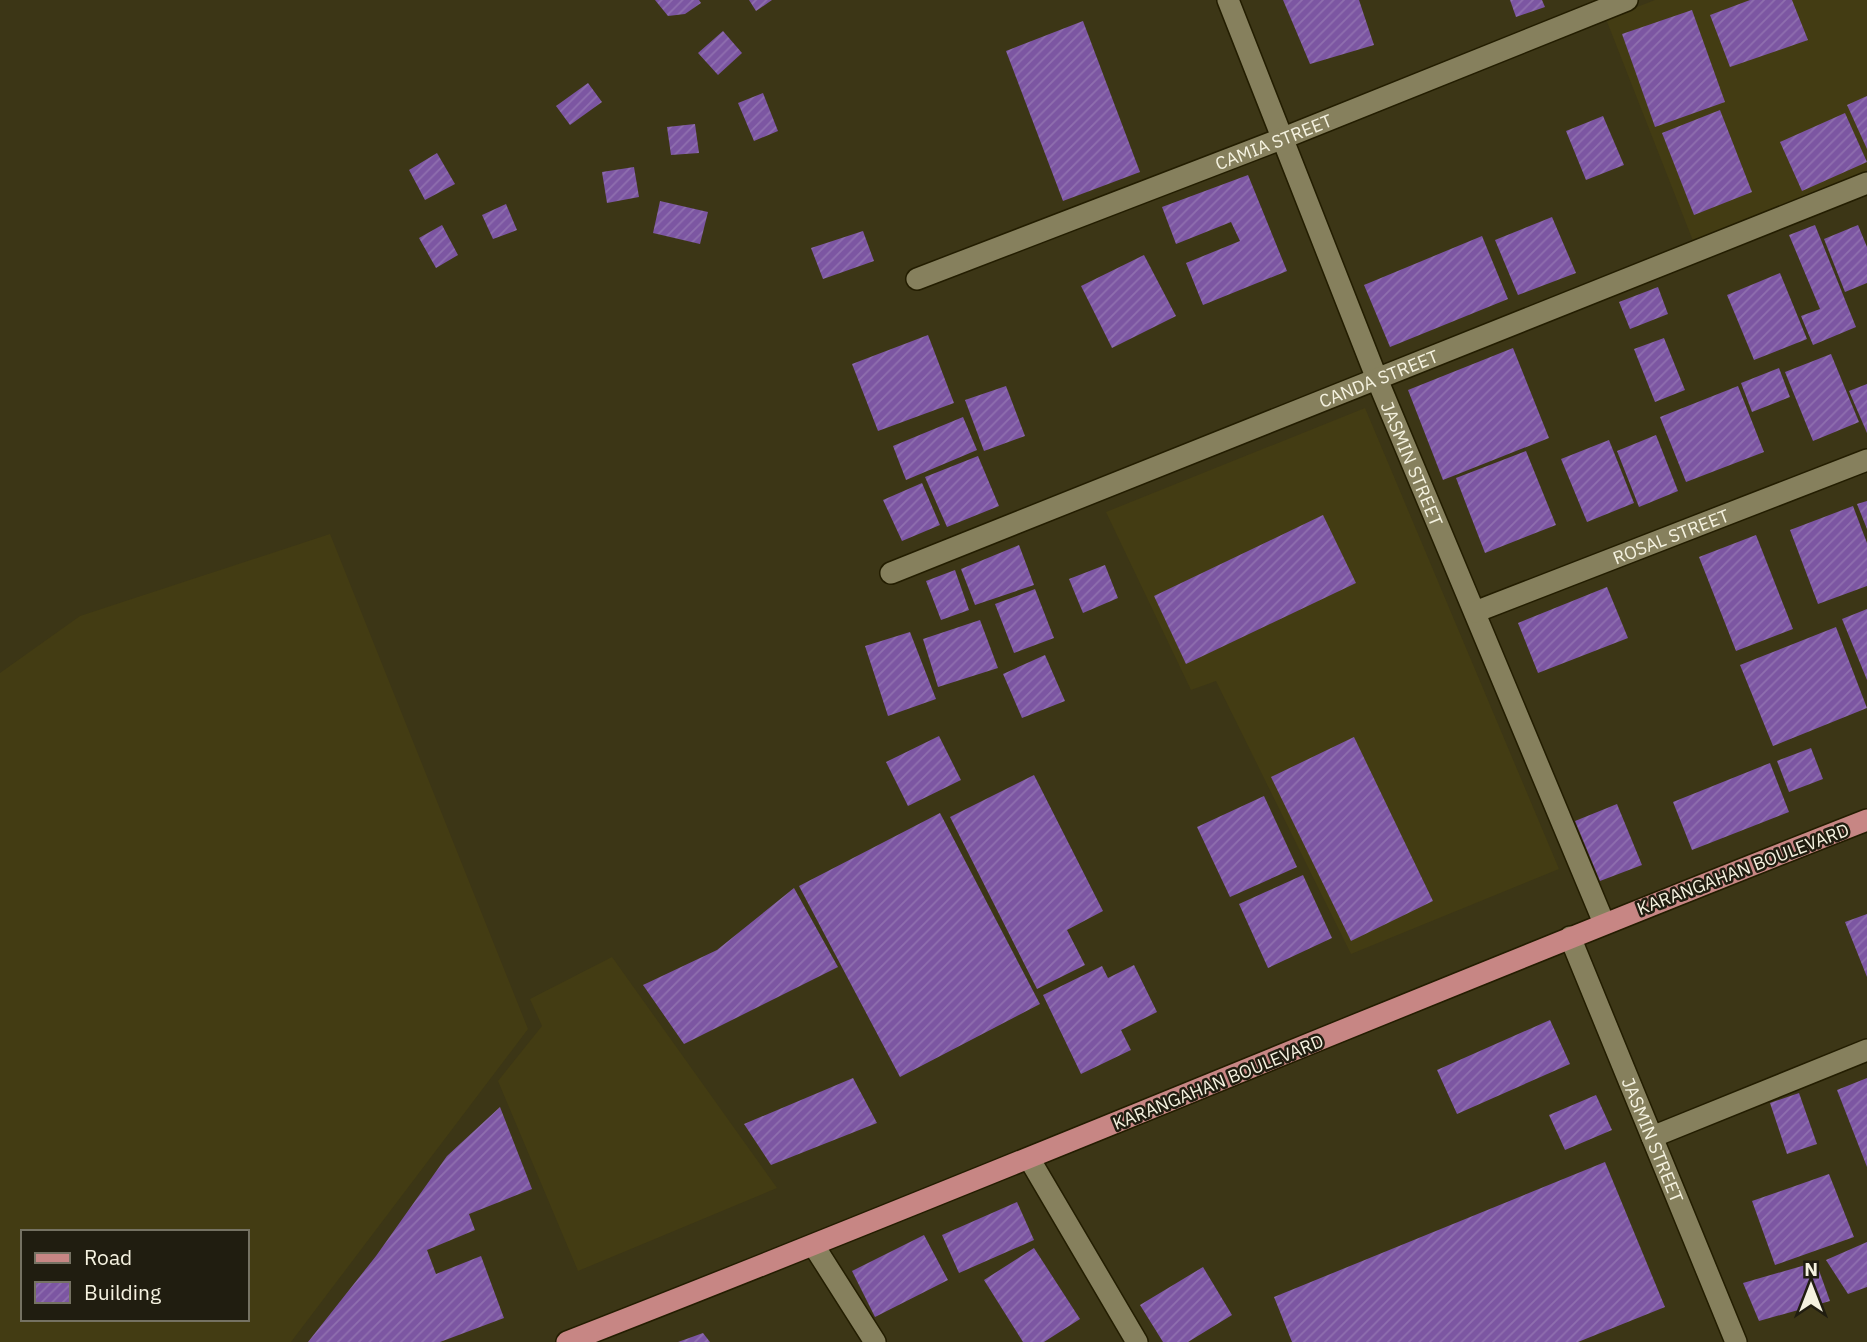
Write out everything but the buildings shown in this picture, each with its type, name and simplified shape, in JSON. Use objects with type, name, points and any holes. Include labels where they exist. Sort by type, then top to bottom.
[{"type":"main road","name":"KARANGAHAN BOULEVARD","points":[[567,1342],[1030,1160],[1604,923],[1867,820]]},
{"type":"street","name":"JASMIN STREET","points":[[1228,0],[1280,139],[1377,379],[1604,923]]},
{"type":"street","name":"CAMIA STREET","points":[[917,279],[1280,139],[1627,0]]},
{"type":"street","name":"CANDA STREET","points":[[891,573],[1867,183]]},
{"type":"street","name":"ROSAL STREET","points":[[1475,612],[1867,460]]},
{"type":"street","name":"JASMIN STREET","points":[[1570,937],[1736,1342]]},
{"type":"street","points":[[1652,1137],[1867,1050]]},
{"type":"street","points":[[1030,1160],[1137,1342]]},
{"type":"street","points":[[814,1246],[875,1342]]},
{"type":"shaded area","points":[[1655,0],[1867,0],[1867,177],[1695,246],[1606,19]]},
{"type":"shaded area","points":[[1365,408],[1559,869],[1351,954],[1216,681],[1191,690],[1106,512]]},
{"type":"shaded area","points":[[330,534],[528,1029],[291,1342],[0,1342],[0,673],[80,616]]},
{"type":"shaded area","points":[[612,957],[777,1188],[578,1271],[498,1081],[542,1026],[530,999]]}]
